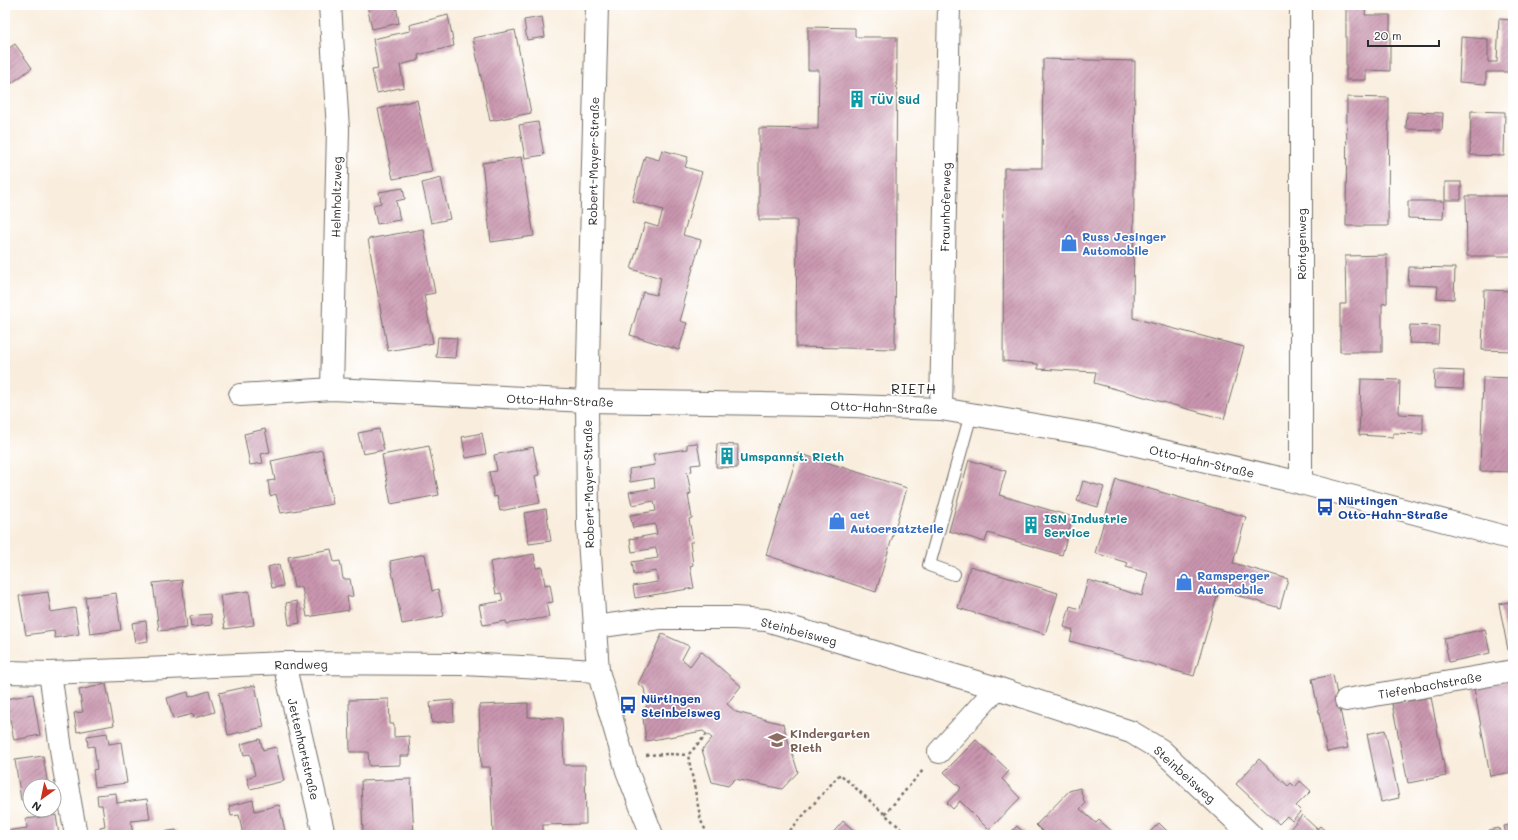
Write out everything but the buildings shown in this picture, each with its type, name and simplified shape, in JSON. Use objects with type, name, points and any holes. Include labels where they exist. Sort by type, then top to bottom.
[{"type":"street","name":"Helmholtzweg","points":[[330,5],[338,129],[332,389]]},
{"type":"street","name":"Robert-Mayer-Straße","points":[[597,5],[587,402],[588,525],[598,671],[627,771],[652,835]]},
{"type":"street","name":"Fraunhoferweg","points":[[941,409],[949,5]]},
{"type":"street","name":"Röntgenweg","points":[[1300,483],[1301,5]]},
{"type":"street","name":"Otto-Hahn-Straße","points":[[240,395],[332,389],[587,402],[821,405],[941,409],[1094,435],[1300,483],[1513,539]]},
{"type":"street","name":"Steinbeisweg","points":[[595,627],[660,618],[734,618],[766,620],[997,688],[1131,732],[1161,750],[1252,835]]},
{"type":"street","name":"Randweg","points":[[5,672],[50,673],[284,664],[464,664],[598,671]]},
{"type":"street","name":"Jettenhartstraße","points":[[284,664],[324,835]]},
{"type":"street","name":"Tiefenbachstraße","points":[[1346,700],[1513,671]]},
{"type":"street","points":[[50,673],[63,763],[76,835]]},
{"type":"street","points":[[939,752],[997,688]]},
{"type":"lane","points":[[954,574],[929,565],[971,414]]},
{"type":"path","points":[[657,754],[688,755],[707,734]]},
{"type":"path","points":[[885,814],[939,752]]},
{"type":"path","points":[[688,755],[702,820],[708,835]]},
{"type":"path","points":[[786,835],[840,774],[908,835]]},
{"type":"place","name":"TÜV Süd","points":[[857,99]]},
{"type":"place","name":"Russ Jesinger Automobile","points":[[1069,243]]},
{"type":"place","name":"Umspannst. Rieth","points":[[727,456]]},
{"type":"place","name":"Nürtingen Otto-Hahn-Straße","points":[[1325,507]]},
{"type":"place","name":"aet Autoersatzteile","points":[[837,521]]},
{"type":"place","name":"ISN Industrie Service","points":[[1031,525]]},
{"type":"place","name":"Ramsperger Automobile","points":[[1184,582]]},
{"type":"place","name":"Nürtingen Steinbeisweg","points":[[628,705]]},
{"type":"place","name":"Kindergarten Rieth","points":[[777,740]]},
{"type":"district","name":"RIETH","points":[[914,388]]}]
